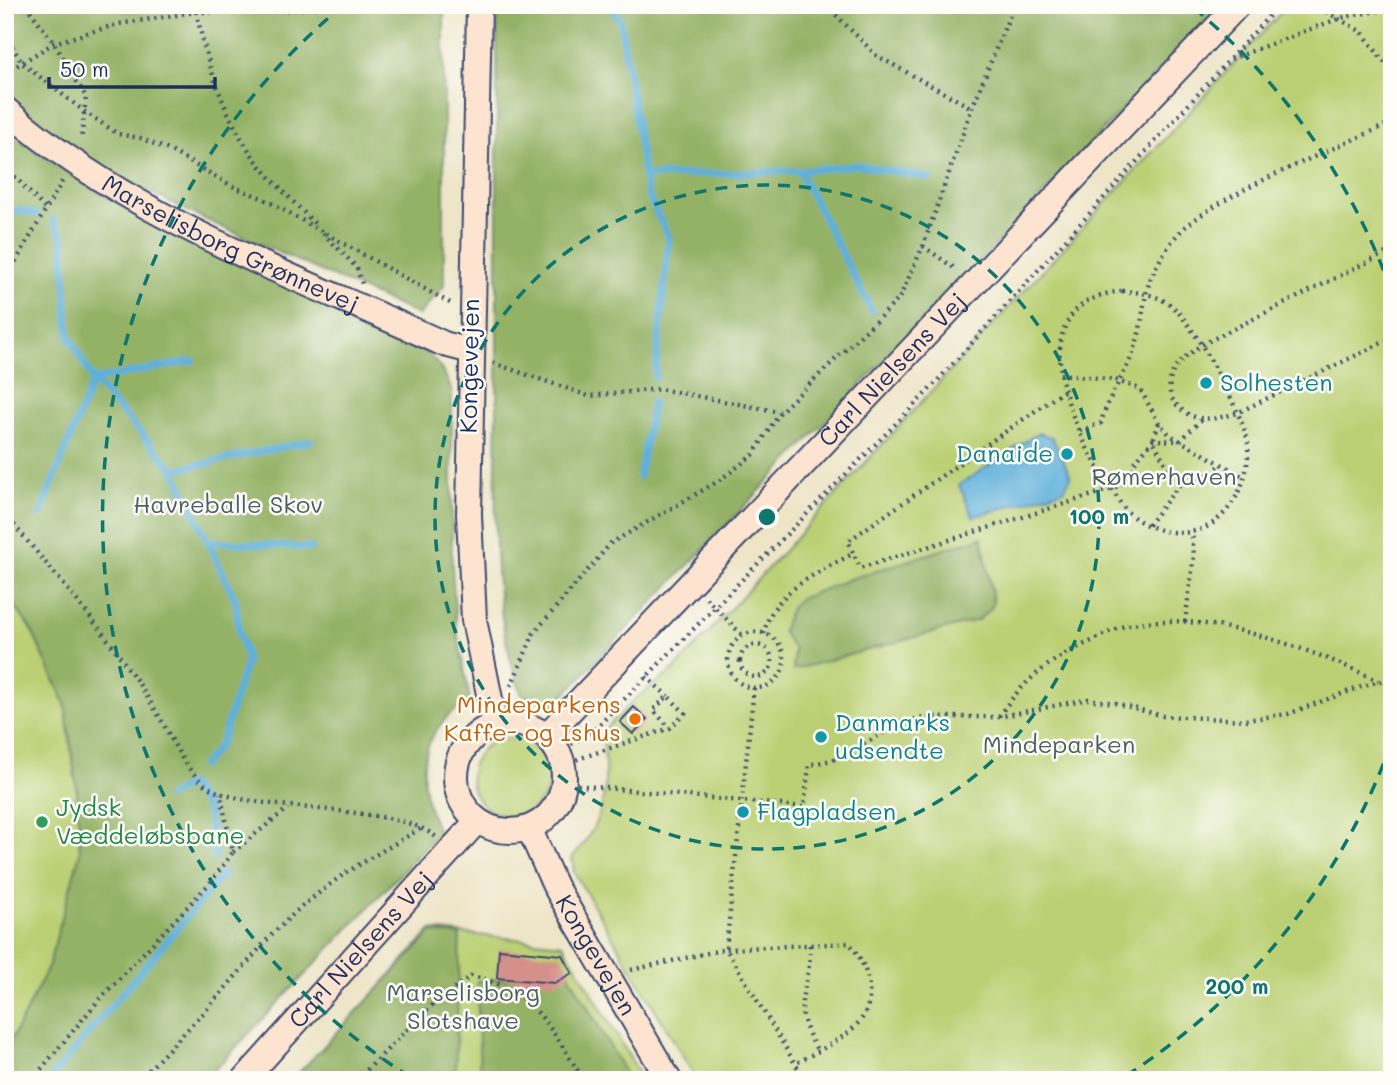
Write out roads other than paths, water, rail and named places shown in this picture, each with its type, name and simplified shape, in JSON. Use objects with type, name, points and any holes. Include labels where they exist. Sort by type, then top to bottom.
[{"type":"street","name":"Kongevejen","points":[[479,5],[471,315],[470,565],[476,631],[495,724]]},
{"type":"street","name":"Carl Nielsens Vej","points":[[558,759],[974,284],[1238,5]]},
{"type":"street","name":"Marselisborg Grønnevej","points":[[5,108],[73,161],[118,191],[191,229],[443,344],[471,351]]},
{"type":"street","points":[[522,723],[558,759],[552,811],[529,828],[512,832],[496,830],[477,821],[459,797],[456,767],[470,740],[495,724],[522,723]]},
{"type":"street","name":"Carl Nielsens Vej","points":[[244,1080],[453,851],[477,821]]},
{"type":"street","name":"Kongevejen","points":[[529,828],[555,886],[669,1080]]},
{"type":"water","points":[[1038,433],[1052,437],[1071,477],[1064,490],[973,517],[959,485]]},
{"type":"waterway","points":[[607,5],[620,20],[647,193],[669,238],[655,378]]},
{"type":"waterway","points":[[799,171],[858,165],[929,178]]},
{"type":"waterway","points":[[646,176],[799,171],[872,311]]},
{"type":"waterway","points":[[5,208],[36,214]]},
{"type":"waterway","points":[[53,220],[63,238],[69,336],[93,380],[174,470],[236,601],[239,633],[247,660],[221,743],[202,766]]},
{"type":"waterway","points":[[40,515],[93,380],[193,361]]},
{"type":"waterway","points":[[639,477],[653,402]]},
{"type":"waterway","points":[[174,470],[311,441]]},
{"type":"waterway","points":[[207,541],[312,548]]},
{"type":"waterway","points":[[168,797],[190,784]]},
{"type":"waterway","points":[[189,785],[207,808],[215,858]]},
{"type":"waterway","points":[[49,1080],[224,873]]},
{"type":"place","name":"Solhesten","points":[[1206,383]]},
{"type":"place","name":"Danaide","points":[[1067,454]]},
{"type":"place","name":"Mindeparkens Kaffe- og Ishus","points":[[635,719]]},
{"type":"place","name":"Danmarks udsendte","points":[[821,737]]},
{"type":"place","name":"Flagpladsen","points":[[743,812]]},
{"type":"place","name":"Jydsk Væddeløbsbane","points":[[42,822]]},
{"type":"park label","name":"Rømerhaven","points":[[1164,477]]},
{"type":"park label","name":"Havreballe Skov","points":[[228,505]]},
{"type":"park label","name":"Mindeparken","points":[[1059,745]]},
{"type":"park label","name":"Marselisborg Slotshave","points":[[463,1007]]}]
